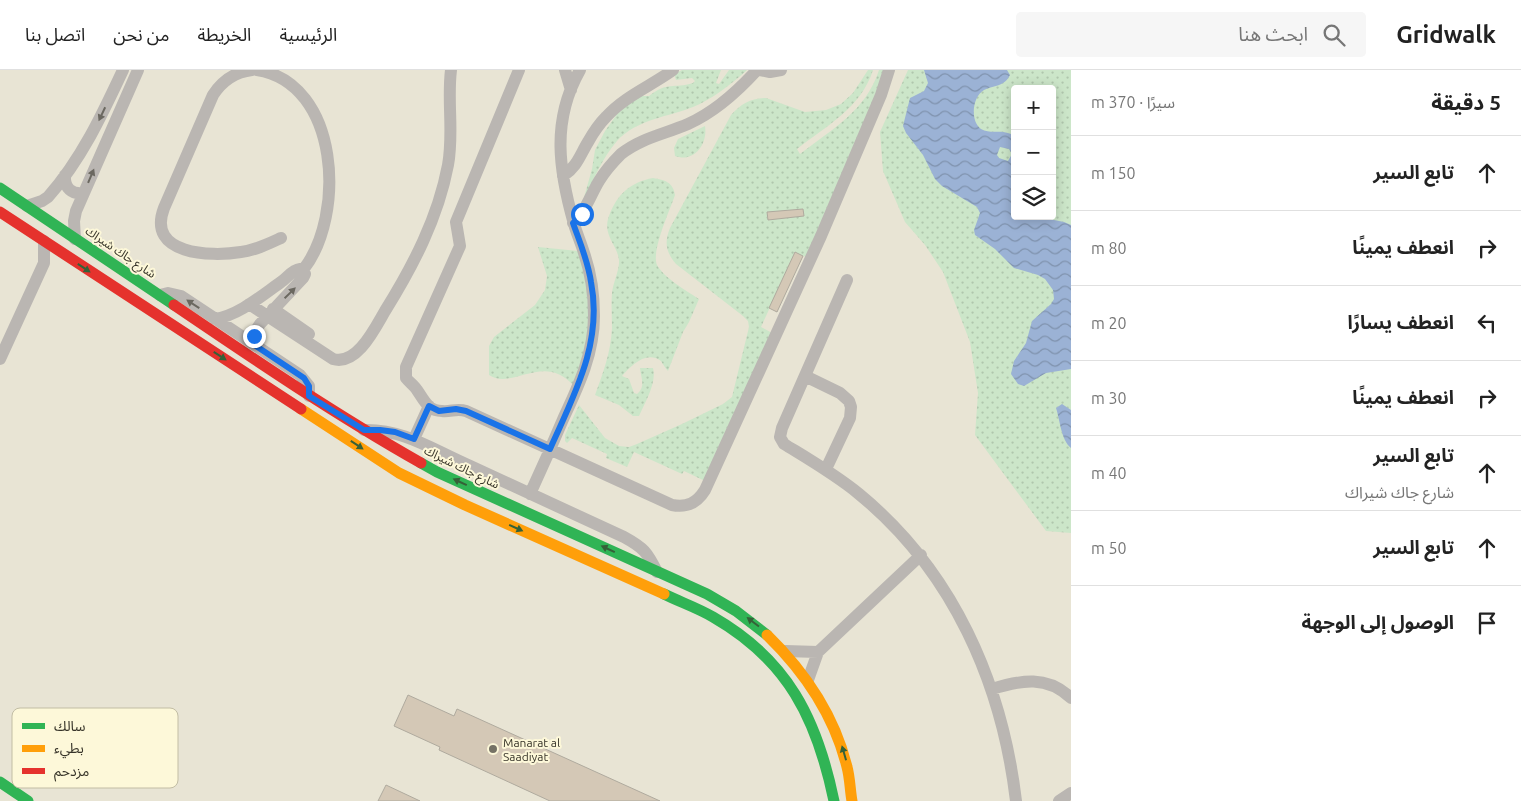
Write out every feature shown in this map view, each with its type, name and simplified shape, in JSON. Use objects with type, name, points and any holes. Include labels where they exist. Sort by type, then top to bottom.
[{"type":"street","points":[[27,206],[48,197],[64,176],[95,128],[123,70]]},
{"type":"street","points":[[75,238],[74,222],[76,211],[138,70]]},
{"type":"street","points":[[252,70],[241,72],[228,78],[213,95],[164,208],[160,220],[161,226],[166,238],[176,247],[202,253],[242,252],[262,247],[281,238]]},
{"type":"street","points":[[253,344],[256,330],[301,281],[305,274],[303,270],[318,247],[327,213],[329,181],[326,148],[312,110],[303,95],[282,78],[257,70]]},
{"type":"street","points":[[249,304],[270,313],[331,349],[350,357],[366,343],[398,291],[418,253],[445,177],[450,149],[451,119],[449,90],[451,70]]},
{"type":"street","points":[[520,70],[456,222],[456,230],[460,242],[458,249],[405,370],[406,378],[429,406],[439,411],[456,409],[466,411],[672,505],[685,506],[697,501],[702,496],[821,236],[881,95],[889,70]]},
{"type":"street","points":[[565,70],[570,90]]},
{"type":"street","points":[[530,494],[580,383],[593,334],[594,309],[589,268],[573,223],[560,158],[560,128],[570,90],[580,70]]},
{"type":"street","points":[[563,176],[577,163],[592,134],[606,116],[640,90],[673,70]]},
{"type":"street","points":[[573,223],[586,208],[606,171],[622,154],[640,142],[675,130],[703,116],[731,97],[758,70],[770,72],[781,70]]},
{"type":"street","points":[[64,176],[64,181],[69,190],[78,194],[84,193]]},
{"type":"street","name":"شارع جاك شيراك","points":[[0,188],[309,396],[364,430],[438,472],[724,602],[757,625],[785,651],[808,680],[828,712],[841,742],[849,774],[852,801]]},
{"type":"street","points":[[0,212],[399,472],[465,505],[712,616],[741,635],[768,658],[790,685],[800,701],[824,752],[834,801]]},
{"type":"street","points":[[0,359],[44,264],[44,241]]},
{"type":"street","points":[[44,264],[55,258],[68,257]]},
{"type":"street","points":[[215,319],[234,314],[295,270],[300,268],[303,270]]},
{"type":"street","points":[[847,280],[782,428],[780,437],[784,444],[826,469],[860,494],[921,555],[961,620],[978,654],[992,689],[1013,771],[1016,801]]},
{"type":"street","points":[[160,295],[168,293],[177,294],[304,378],[309,386],[309,396]]},
{"type":"street","points":[[805,376],[845,396],[851,407],[850,418],[826,469]]},
{"type":"street","points":[[414,439],[429,406]]},
{"type":"street","points":[[364,430],[395,432],[414,439],[637,544],[646,552],[657,572]]},
{"type":"street","points":[[808,680],[818,652],[921,555]]},
{"type":"street","points":[[785,651],[818,652]]},
{"type":"street","points":[[992,689],[1017,681],[1038,681],[1058,688],[1071,698]]},
{"type":"street","points":[[0,782],[28,801]]},
{"type":"street","points":[[1059,801],[1071,793]]},
{"type":"green space","points":[[682,70],[721,70],[716,83],[719,84],[729,70],[747,70],[721,91],[700,104],[643,123],[625,134],[617,141],[607,155],[583,201],[595,150],[605,131],[620,110],[638,96],[649,96],[661,88],[686,85],[695,81],[692,78],[676,80],[674,74]]},
{"type":"green space","points":[[868,70],[873,70],[860,95],[851,106],[831,124],[797,149],[800,154],[847,118],[866,97],[879,70],[887,70],[809,258],[795,253],[761,327],[774,334],[707,482],[684,471],[682,474],[634,452],[627,467],[606,458],[607,454],[572,438],[567,443],[565,435],[579,405],[605,438],[619,446],[629,447],[682,424],[723,404],[732,397],[749,327],[748,321],[676,264],[667,247],[670,228],[731,115],[739,108],[751,100],[766,98],[805,112],[826,110],[841,104],[853,93]]},
{"type":"green space","points":[[908,70],[1071,70],[1071,533],[1046,531],[975,435],[978,393],[970,342],[943,272],[925,245],[905,222],[883,171],[880,132]]},
{"type":"green space","points":[[705,126],[702,145],[694,154],[688,157],[675,156],[674,148],[678,139]]},
{"type":"green space","points":[[653,178],[668,182],[675,195],[659,241],[657,265],[670,279],[699,299],[683,332],[668,371],[661,361],[650,357],[639,361],[622,376],[629,379],[634,393],[637,394],[642,385],[640,368],[653,368],[654,374],[650,392],[639,416],[633,416],[619,405],[595,395],[610,346],[612,293],[619,264],[618,254],[607,229],[607,223],[616,201],[626,190],[638,183]]},
{"type":"green space","points":[[538,247],[578,251],[590,288],[591,327],[574,386],[563,376],[551,372],[540,371],[508,379],[498,379],[489,375],[489,346],[494,337],[535,305],[545,290],[547,276]]},
{"type":"water","points":[[924,70],[1007,70],[1010,75],[1002,84],[980,93],[975,103],[975,121],[985,131],[1006,132],[1011,134],[1011,152],[1009,149],[1000,147],[997,155],[999,158],[1008,161],[1011,156],[1011,220],[1054,220],[1071,225],[1071,369],[1046,373],[1024,386],[1018,384],[1011,374],[1014,361],[1026,343],[1032,321],[1054,299],[1053,290],[1045,279],[1038,275],[1014,268],[995,249],[975,235],[974,230],[980,213],[977,207],[942,186],[935,179],[923,155],[906,133],[903,126],[910,98],[924,91],[928,83]]},
{"type":"water","points":[[1062,404],[1071,410],[1071,448],[1063,435],[1056,408]]},
{"type":"building","points":[[803,209],[804,216],[768,220],[767,212]]},
{"type":"building","points":[[795,252],[803,256],[777,312],[769,308]]},
{"type":"building","name":"Manarat al Saadiyat","points":[[408,695],[454,716],[457,709],[660,801],[550,801],[439,750],[440,747],[394,726]]},
{"type":"building","points":[[386,785],[420,801],[378,801]]},
{"type":"traffic: fast","points":[[0,188],[174,305]]},
{"type":"traffic: fast","points":[[421,463],[437,472],[707,594],[736,611],[767,635]]},
{"type":"traffic: fast","points":[[664,594],[707,614],[739,634],[761,652],[780,672],[808,718],[827,771],[834,801]]},
{"type":"traffic: fast","points":[[0,782],[28,801]]},
{"type":"traffic: slow","points":[[301,409],[399,473],[465,505],[664,594]]},
{"type":"traffic: slow","points":[[767,635],[806,679],[826,712],[834,729],[848,771],[852,801]]},
{"type":"traffic: jam","points":[[0,212],[301,409]]},
{"type":"traffic: jam","points":[[174,305],[265,367],[421,463]]},
{"type":"place","name":"Manarat al Saadiyat","points":[[493,749]]},
{"type":"route","points":[[254,336],[253,344],[304,378],[309,386],[309,396],[364,430],[395,432],[414,439],[429,406],[445,412],[456,409],[466,411],[550,449],[586,367],[593,334],[594,301],[592,284],[584,251],[573,223],[582,214]]}]
